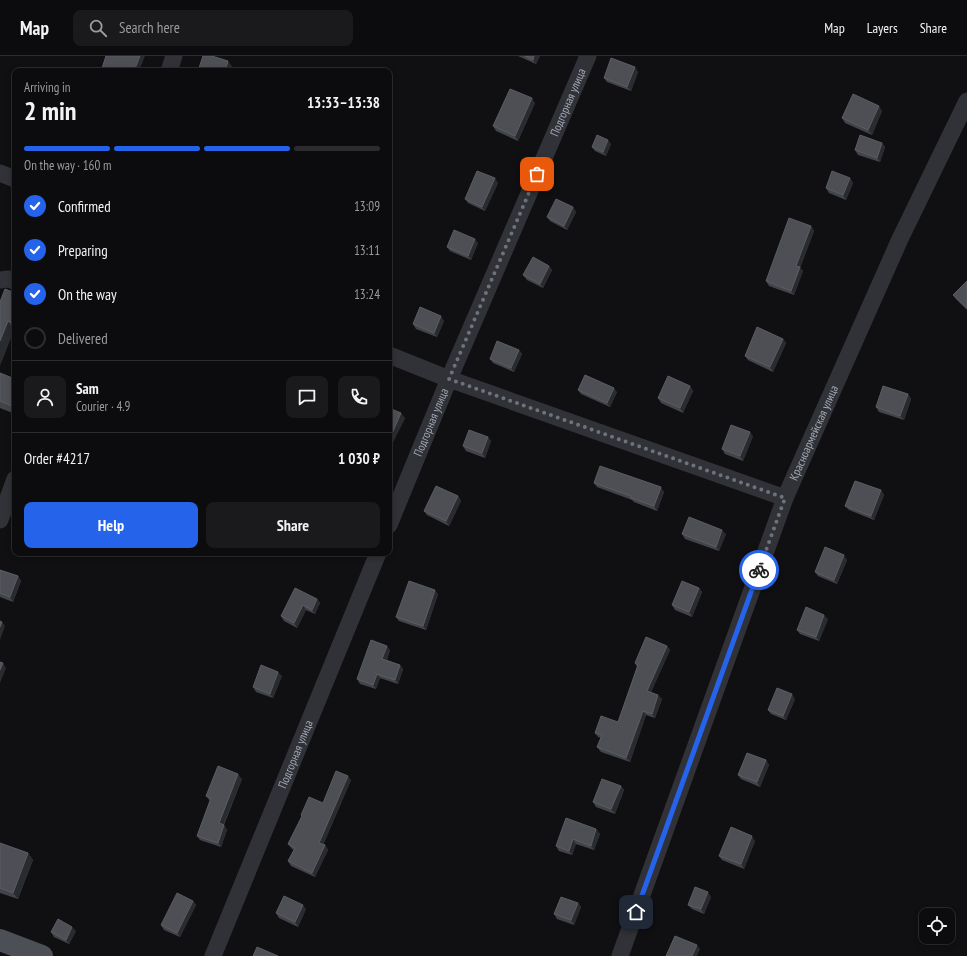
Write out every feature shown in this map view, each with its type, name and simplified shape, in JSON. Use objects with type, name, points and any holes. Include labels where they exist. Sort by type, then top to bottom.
[{"type":"main road","points":[[0,940],[42,956]]},
{"type":"street","points":[[170,68],[174,56]]},
{"type":"street","name":"Подгорная улица","points":[[392,518],[449,379],[588,56]]},
{"type":"street","name":"Красноармейская улица","points":[[620,956],[785,498],[900,239],[967,101]]},
{"type":"street","points":[[0,172],[12,178]]},
{"type":"street","points":[[0,280],[12,280]]},
{"type":"street","points":[[392,356],[449,379],[785,498]]},
{"type":"street","points":[[0,520],[12,487]]},
{"type":"street","name":"Подгорная улица","points":[[213,956],[377,556]]},
{"type":"building","points":[[106,56],[140,56],[135,68],[102,68]]},
{"type":"building","points":[[203,56],[212,56],[228,61],[226,68],[199,68]]},
{"type":"building","points":[[525,56],[534,56],[533,60]]},
{"type":"building","points":[[611,58],[635,67],[627,87],[604,78]]},
{"type":"building","points":[[510,89],[532,98],[515,136],[493,126]]},
{"type":"building","points":[[853,94],[879,106],[868,130],[842,118]]},
{"type":"building","points":[[597,135],[608,140],[603,152],[592,147]]},
{"type":"building","points":[[860,135],[882,143],[877,158],[855,150]]},
{"type":"building","points":[[477,171],[495,178],[482,207],[465,199]]},
{"type":"building","points":[[832,171],[850,178],[843,195],[826,188]]},
{"type":"building","points":[[556,199],[573,207],[564,226],[547,217]]},
{"type":"building","points":[[789,218],[811,226],[796,266],[800,267],[791,291],[766,281]]},
{"type":"building","points":[[454,230],[475,239],[468,256],[447,247]]},
{"type":"building","points":[[533,257],[549,266],[540,284],[523,275]]},
{"type":"building","points":[[967,281],[967,308],[953,295]]},
{"type":"building","points":[[5,289],[12,292],[12,323],[8,321],[0,341],[0,302]]},
{"type":"building","points":[[420,307],[441,316],[434,333],[413,324]]},
{"type":"building","points":[[757,327],[783,339],[770,367],[745,356]]},
{"type":"building","points":[[497,341],[519,350],[511,368],[490,359]]},
{"type":"building","points":[[0,373],[12,378],[12,406],[0,401]]},
{"type":"building","points":[[585,375],[614,388],[607,403],[578,390]]},
{"type":"building","points":[[668,376],[690,386],[680,408],[658,398]]},
{"type":"building","points":[[883,386],[908,394],[900,416],[876,407]]},
{"type":"building","points":[[392,409],[401,413],[392,433]]},
{"type":"building","points":[[731,425],[750,432],[740,456],[722,449]]},
{"type":"building","points":[[469,430],[488,437],[482,453],[463,446]]},
{"type":"building","points":[[600,466],[661,487],[654,506],[594,483]]},
{"type":"building","points":[[855,481],[881,490],[871,516],[845,506]]},
{"type":"building","points":[[436,486],[458,496],[446,521],[424,511]]},
{"type":"building","points":[[689,517],[722,530],[716,547],[682,534]]},
{"type":"building","points":[[825,547],[844,555],[834,580],[815,572]]},
{"type":"building","points":[[0,570],[18,576],[10,597],[0,593]]},
{"type":"building","points":[[409,581],[435,590],[423,626],[396,617]]},
{"type":"building","points":[[682,581],[699,588],[689,612],[672,605]]},
{"type":"building","points":[[295,588],[317,599],[312,610],[303,605],[294,623],[281,616]]},
{"type":"building","points":[[806,607],[824,615],[816,637],[797,630]]},
{"type":"building","points":[[646,637],[667,646],[647,691],[658,695],[652,714],[643,711],[626,758],[597,747],[602,735],[595,733],[601,716],[618,722],[638,665],[635,663]]},
{"type":"building","points":[[371,640],[387,646],[382,659],[400,665],[395,680],[377,674],[373,685],[357,679]]},
{"type":"building","points":[[0,662],[3,663],[0,670]]},
{"type":"building","points":[[261,665],[278,672],[270,694],[253,687]]},
{"type":"building","points":[[777,688],[792,694],[783,716],[768,710]]},
{"type":"building","points":[[747,753],[766,760],[757,782],[738,775]]},
{"type":"building","points":[[218,766],[238,774],[219,823],[224,825],[218,843],[197,836],[211,798],[206,796]]},
{"type":"building","points":[[336,771],[348,776],[319,843],[325,845],[312,873],[288,861],[295,848],[288,844],[302,816],[301,815],[309,797],[323,803]]},
{"type":"building","points":[[602,779],[621,786],[611,809],[593,802]]},
{"type":"building","points":[[566,818],[596,829],[591,846],[573,839],[569,851],[556,846]]},
{"type":"building","points":[[731,827],[752,836],[741,864],[719,856]]},
{"type":"building","points":[[0,843],[28,853],[13,893],[0,888]]},
{"type":"building","points":[[695,887],[708,892],[701,909],[688,905]]},
{"type":"building","points":[[177,893],[193,901],[177,933],[161,925]]},
{"type":"building","points":[[284,896],[303,905],[295,922],[276,913]]},
{"type":"building","points":[[561,897],[578,903],[571,920],[554,914]]},
{"type":"building","points":[[58,919],[72,927],[66,940],[51,932]]},
{"type":"building","points":[[675,936],[697,945],[692,956],[666,956]]},
{"type":"building","points":[[257,947],[278,956],[253,956]]},
{"type":"way so far","points":[[537,174],[449,379],[785,498],[759,570]]},
{"type":"route","points":[[636,912],[759,570]]}]
